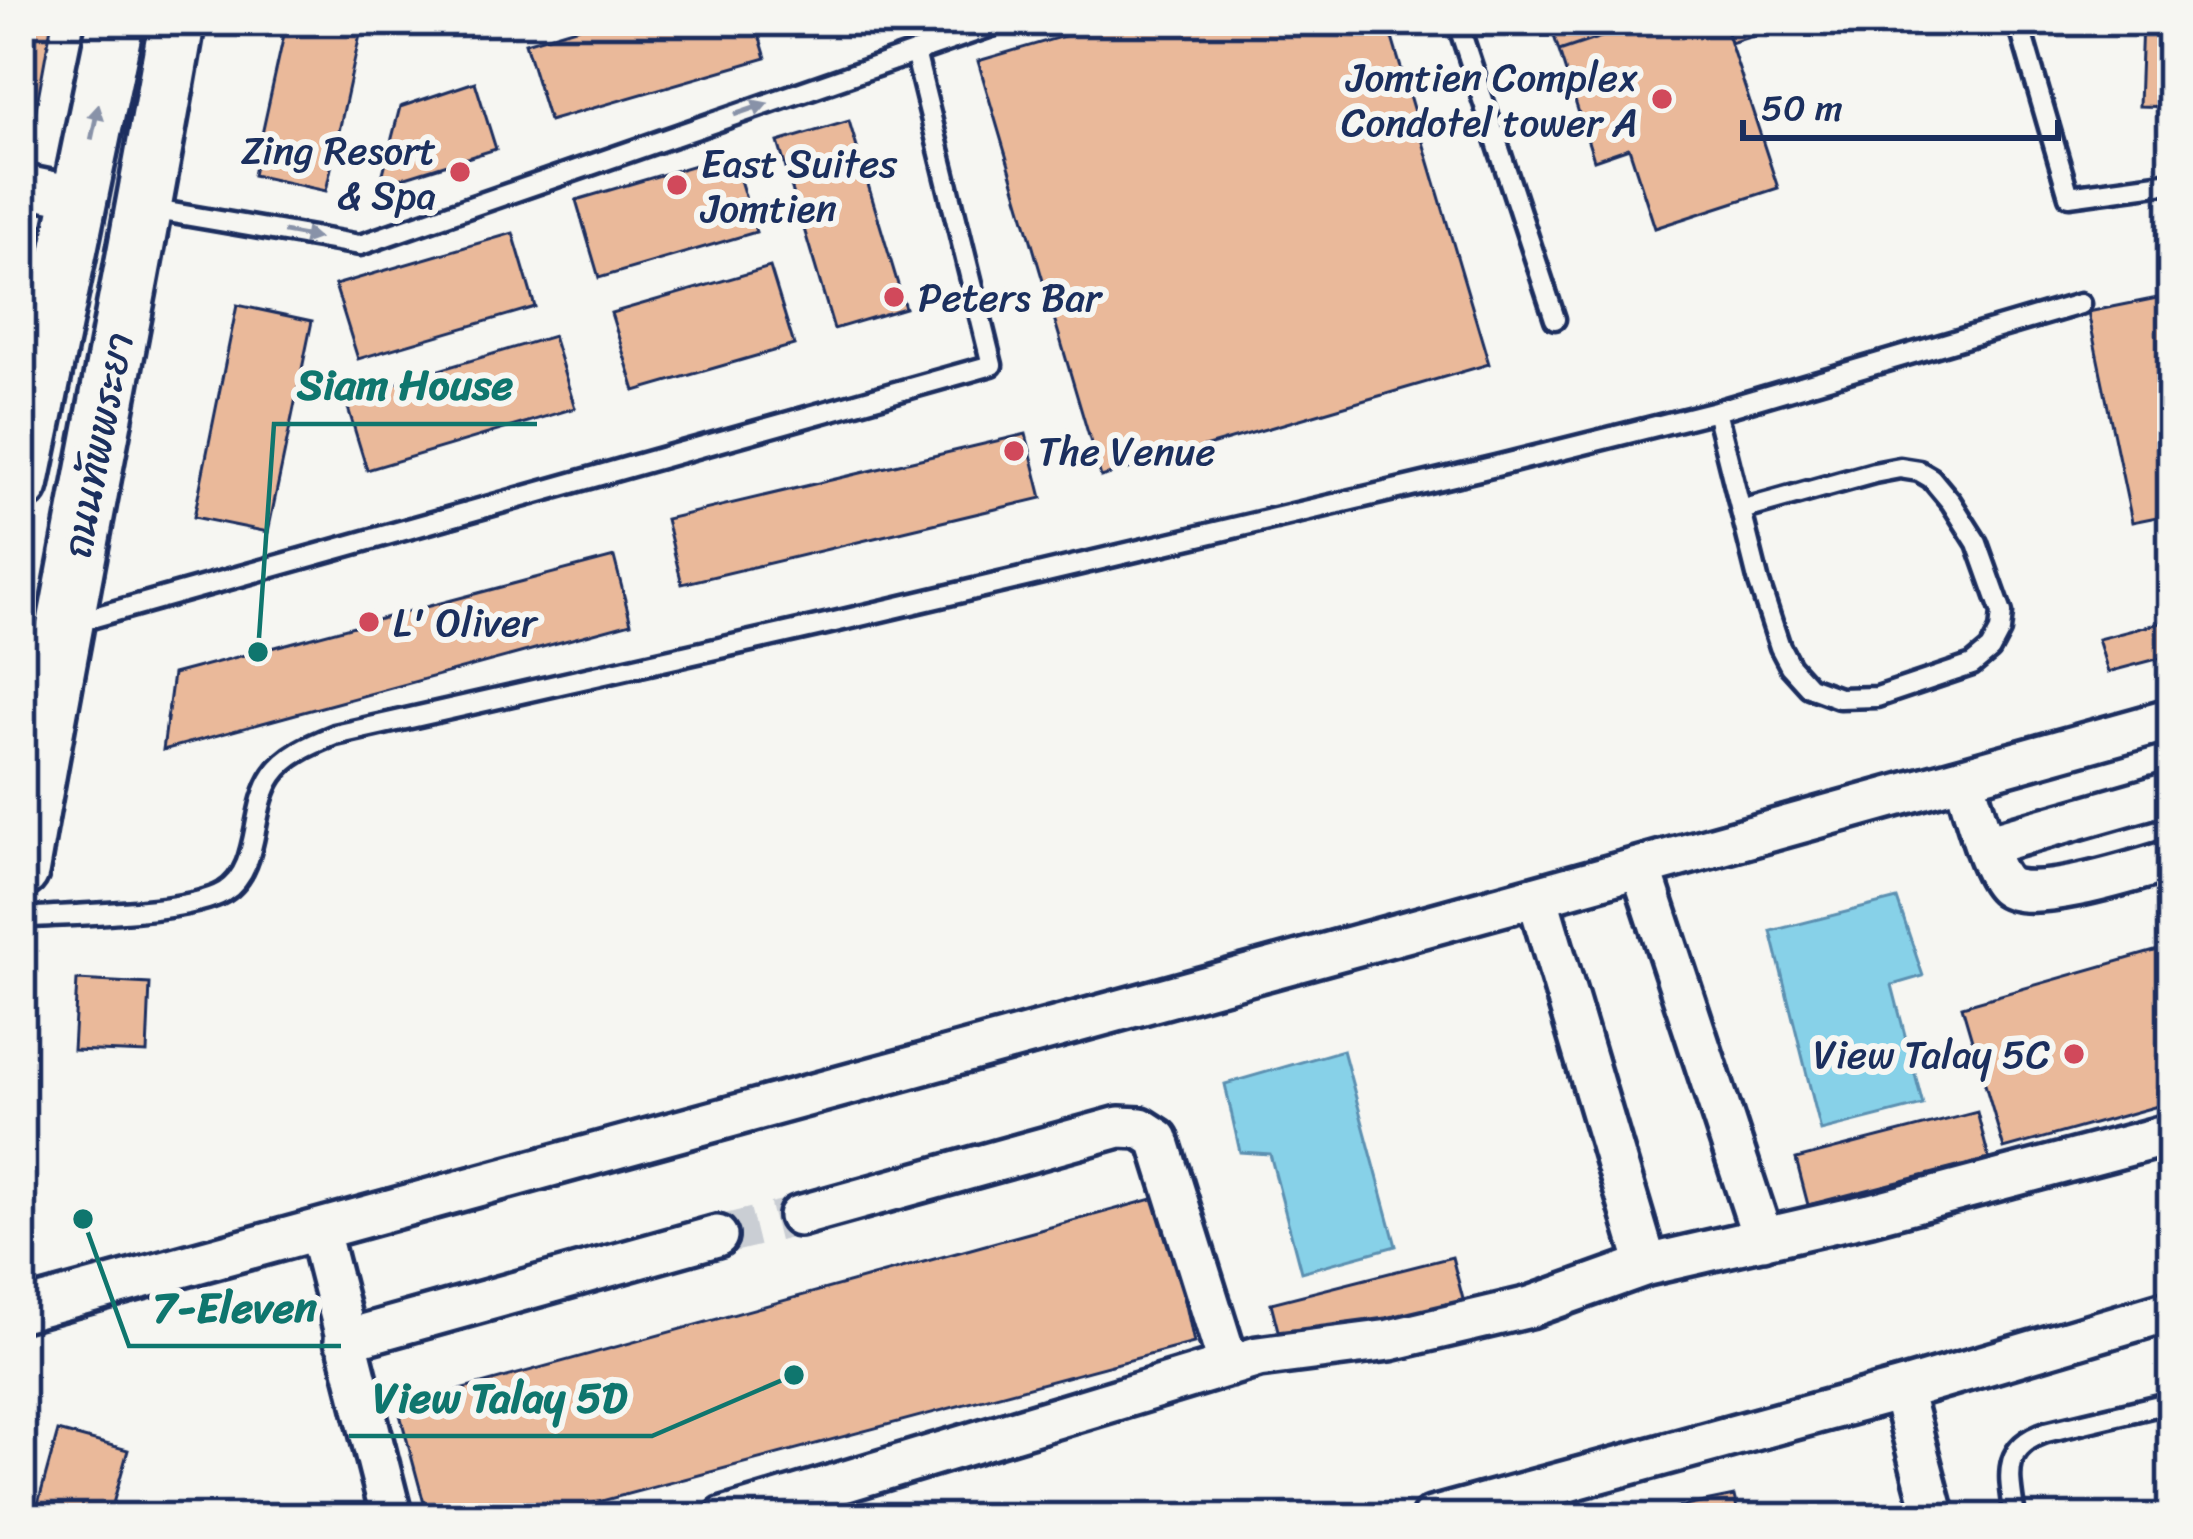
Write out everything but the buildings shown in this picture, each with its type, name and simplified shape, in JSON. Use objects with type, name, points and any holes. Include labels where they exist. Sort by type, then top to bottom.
[{"type":"main road","name":"ถนนทัพพระยา","points":[[21,483],[116,21]]},
{"type":"main road","name":"ถนนทัพพระยา","points":[[21,870],[177,21]]},
{"type":"street","points":[[21,185],[79,196]]},
{"type":"street","points":[[21,1311],[2172,719]]},
{"type":"street","points":[[1964,779],[1986,845],[2006,886],[2024,893],[2058,890],[2172,860]]},
{"type":"street","points":[[1986,845],[2172,792]]},
{"type":"street","points":[[1641,868],[1763,1239]]},
{"type":"street","points":[[1537,896],[1647,1265]]},
{"type":"street","points":[[799,1216],[1119,1127],[1141,1128],[1158,1139],[1229,1366]]},
{"type":"street","points":[[724,1518],[1258,1357],[1390,1340],[1530,1307],[1647,1265],[1870,1214],[2172,1134]]},
{"type":"street","points":[[319,1231],[392,1518]]},
{"type":"street","points":[[346,1340],[717,1236]]},
{"type":"street","points":[[1432,1518],[1901,1390],[2172,1310]]},
{"type":"street","points":[[1901,1390],[1935,1518]]},
{"type":"lane","points":[[144,208],[359,245],[1006,21]]},
{"type":"lane","points":[[1457,21],[1555,319]]},
{"type":"lane","points":[[2018,21],[2069,196],[2172,182]]},
{"type":"lane","points":[[63,626],[992,365],[915,52]]},
{"type":"lane","points":[[21,918],[177,906],[223,892],[243,875],[274,774],[293,755],[335,735],[1496,466],[1716,411],[2080,304]]},
{"type":"lane","points":[[1716,411],[1742,510],[1780,647],[1790,667],[1809,687],[1839,698],[1876,697],[1972,665],[1990,650],[2000,631],[2002,613],[1977,543],[1951,502],[1919,471],[1900,468],[1874,473],[1742,510]]},
{"type":"lane","points":[[2015,1518],[2010,1478],[2019,1445],[2046,1432],[2172,1402]]},
{"type":"water","points":[[1897,899],[1923,976],[1892,985],[1923,1105],[1821,1131],[1771,931]]},
{"type":"water","points":[[1343,1050],[1396,1246],[1301,1272],[1270,1154],[1240,1152],[1225,1084]]},
{"type":"tunnel","points":[[717,1236],[799,1216]]},
{"type":"place","name":"Jomtien Complex Condotel tower A","points":[[1662,99]]},
{"type":"place","name":"Zing Resort & Spa","points":[[460,172]]},
{"type":"place","name":"East Suites Jomtien","points":[[677,185]]},
{"type":"place","name":"Peters Bar","points":[[894,297]]},
{"type":"place","name":"The Venue","points":[[1014,451]]},
{"type":"place","name":"L' Oliver","points":[[369,622]]},
{"type":"place","name":"Siam House","points":[[258,652]]},
{"type":"place","name":"View Talay 5C","points":[[2074,1054]]},
{"type":"place","name":"7-Eleven","points":[[83,1219]]},
{"type":"place","name":"View Talay 5D","points":[[794,1375]]}]
